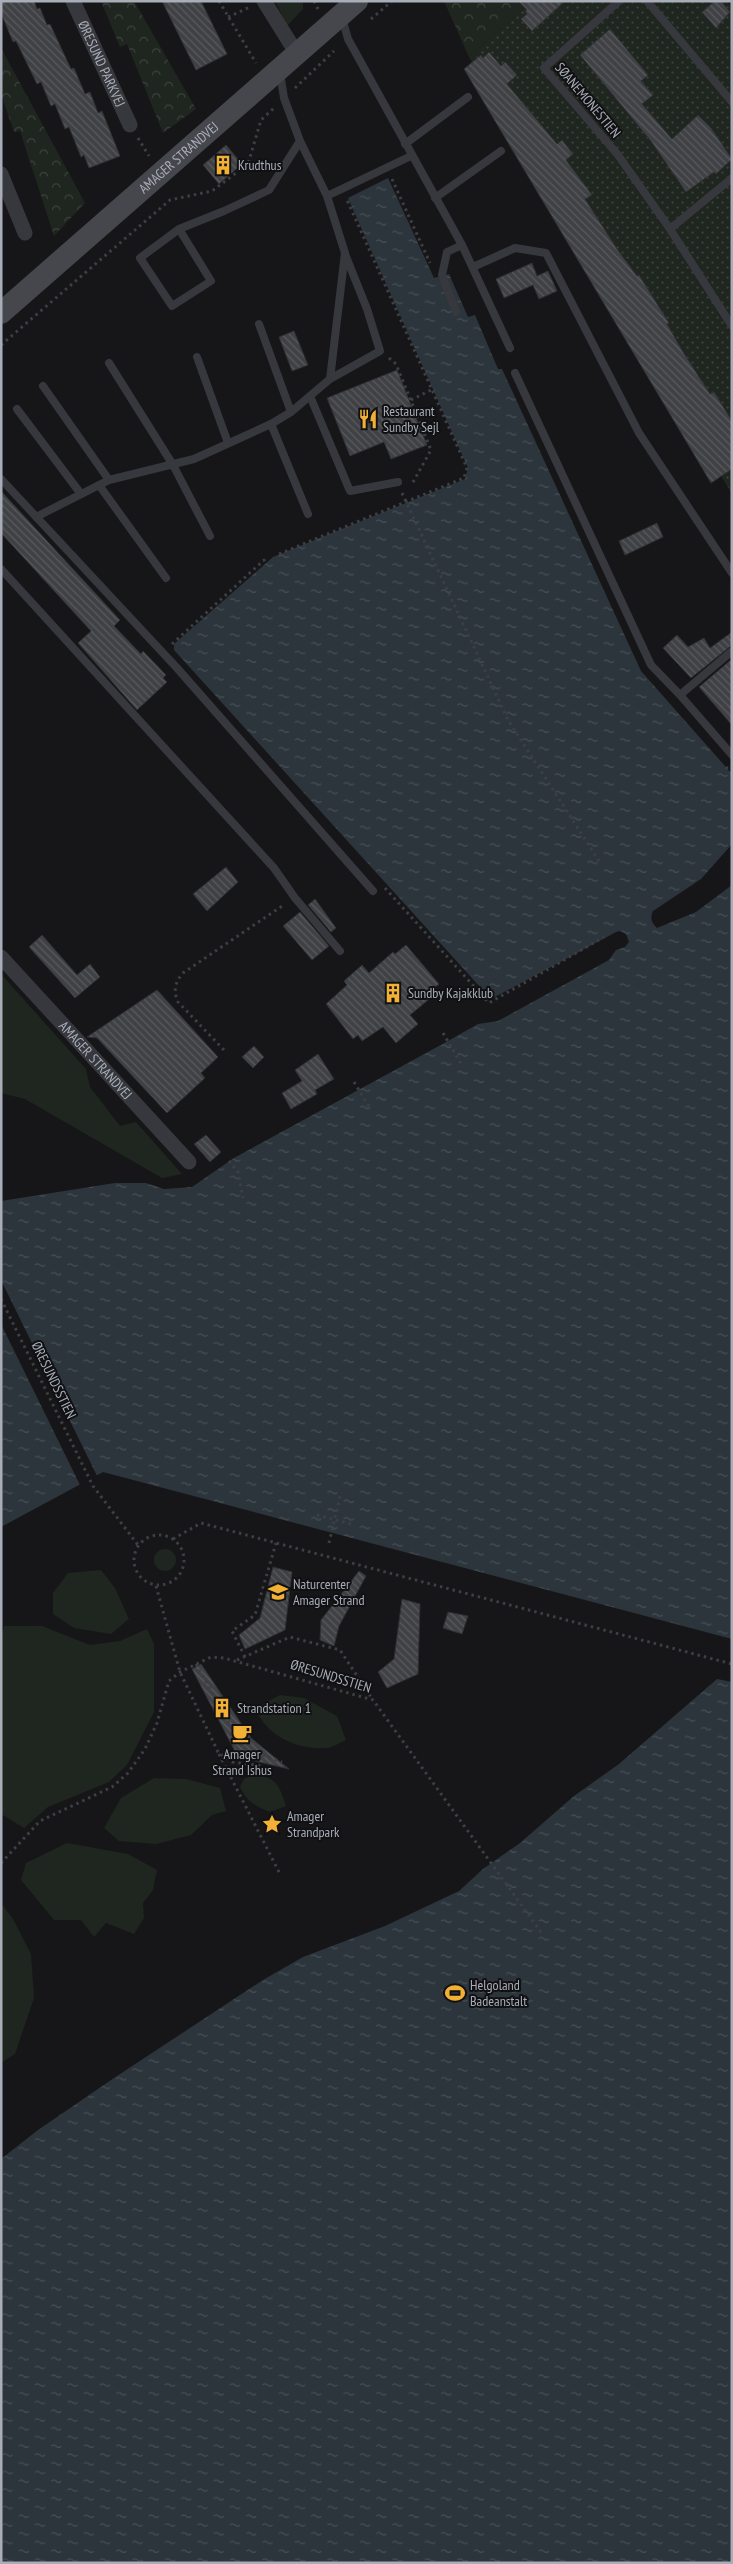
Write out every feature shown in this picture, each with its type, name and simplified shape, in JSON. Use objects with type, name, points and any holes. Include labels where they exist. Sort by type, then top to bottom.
[{"type":"street","name":"ØRESUND PARKVEJ","points":[[73,1],[130,125]]},
{"type":"street","points":[[261,2],[297,54]]},
{"type":"street","name":"AMAGER STRANDVEJ","points":[[1,313],[349,8]]},
{"type":"street","points":[[1,174],[26,232]]},
{"type":"street","name":"AMAGER STRANDVEJ","points":[[1,957],[190,1162]]},
{"type":"lane","name":"SØANEMONESTIEN","points":[[619,1],[544,68],[618,155],[670,229],[732,326]]},
{"type":"lane","points":[[647,1],[732,102]]},
{"type":"lane","points":[[349,8],[348,39],[474,267],[510,348]]},
{"type":"lane","points":[[36,517],[109,480],[173,465],[194,458],[271,424],[291,412],[330,379],[380,352],[367,309],[345,252],[328,196],[300,140],[273,75]]},
{"type":"lane","points":[[405,144],[468,97]]},
{"type":"lane","points":[[179,229],[211,282],[172,306],[140,258],[179,229],[224,212],[269,190],[300,140]]},
{"type":"lane","points":[[435,198],[500,151]]},
{"type":"lane","points":[[328,196],[411,156]]},
{"type":"lane","points":[[670,229],[732,178]]},
{"type":"lane","points":[[456,312],[442,275],[448,252],[462,245]]},
{"type":"lane","points":[[474,267],[514,248],[546,253],[639,433],[732,573]]},
{"type":"lane","points":[[330,379],[345,252]]},
{"type":"lane","points":[[259,324],[291,412]]},
{"type":"lane","points":[[197,357],[228,443]]},
{"type":"lane","points":[[109,363],[173,465],[210,536]]},
{"type":"lane","points":[[515,373],[651,665],[732,755]]},
{"type":"lane","points":[[43,386],[109,480]]},
{"type":"lane","points":[[310,396],[350,491],[398,482]]},
{"type":"lane","points":[[16,409],[81,494]]},
{"type":"lane","points":[[271,424],[308,514]]},
{"type":"lane","points":[[1,479],[177,668],[373,891]]},
{"type":"lane","points":[[99,485],[166,578]]},
{"type":"lane","points":[[1,569],[274,868],[295,898],[340,951]]},
{"type":"lane","points":[[680,695],[732,651]]},
{"type":"path","points":[[219,1],[228,17],[273,75]]},
{"type":"path","points":[[228,17],[261,2]]},
{"type":"path","points":[[1,345],[170,200],[212,191],[248,164],[261,120],[284,98]]},
{"type":"path","points":[[130,125],[160,174]]},
{"type":"path","points":[[392,179],[432,268]]},
{"type":"path","points":[[279,554],[405,500],[464,478],[467,468],[347,199]]},
{"type":"path","points":[[380,352],[396,364],[431,450],[405,500]]},
{"type":"path","points":[[411,400],[432,390]]},
{"type":"path","points":[[405,500],[508,720],[601,864]]},
{"type":"path","points":[[169,648],[264,560],[265,562]]},
{"type":"path","points":[[382,884],[489,1003],[604,937]]},
{"type":"path","points":[[224,1050],[174,996],[178,979],[183,973],[295,898]]},
{"type":"path","points":[[443,1032],[463,1068]]},
{"type":"path","points":[[354,1082],[370,1108]]},
{"type":"path","points":[[230,1161],[238,1172],[243,1198]]},
{"type":"path","name":"ØRESUNDSSTIEN","points":[[1,1299],[93,1486],[138,1545]]},
{"type":"path","points":[[329,1543],[341,1492]]},
{"type":"path","points":[[317,1515],[351,1524]]},
{"type":"path","points":[[173,1539],[201,1523],[732,1664]]},
{"type":"path","points":[[153,1535],[162,1535],[173,1539],[182,1549],[183,1567],[179,1576],[172,1582],[156,1586],[139,1577],[133,1561],[138,1545],[153,1535]]},
{"type":"path","points":[[245,1657],[232,1631],[255,1615],[276,1543]]},
{"type":"path","points":[[156,1586],[180,1672],[280,1874]]},
{"type":"path","points":[[237,1660],[290,1637],[340,1650],[373,1700]]},
{"type":"path","name":"ØRESUNDSSTIEN","points":[[180,1672],[211,1657],[237,1660],[373,1700],[542,1932]]},
{"type":"path","points":[[196,1664],[243,1748],[282,1762]]},
{"type":"path","points":[[1,1862],[40,1821],[112,1787],[128,1773],[145,1749],[157,1723],[169,1681],[180,1672]]},
{"type":"path","points":[[218,1752],[232,1762],[263,1766]]},
{"type":"green space","points":[[101,1],[134,1],[196,109],[163,133],[127,44],[120,47]]},
{"type":"green space","points":[[275,1],[303,1],[303,9],[287,26]]},
{"type":"green space","points":[[444,1],[532,1],[469,57]]},
{"type":"green space","points":[[532,1],[727,1],[732,7],[732,494],[469,57]]},
{"type":"green space","points":[[1,48],[85,203],[54,236],[20,131],[14,132],[1,94]]},
{"type":"green space","points":[[1,974],[86,1069],[90,1087],[120,1126],[136,1122],[182,1174],[162,1178],[25,1099],[1,1093]]},
{"type":"green space","points":[[165,1549],[173,1552],[176,1560],[173,1568],[165,1571],[157,1568],[154,1560],[157,1552]]},
{"type":"green space","points":[[101,1570],[115,1588],[129,1619],[111,1634],[74,1628],[53,1614],[53,1593],[68,1573]]},
{"type":"green space","points":[[4,1626],[42,1626],[90,1645],[120,1641],[147,1629],[154,1644],[154,1712],[127,1765],[109,1782],[48,1807],[24,1828],[1,1814],[1,1639]]},
{"type":"green space","points":[[280,1695],[304,1698],[337,1716],[346,1740],[328,1748],[318,1748],[298,1745],[280,1737],[259,1716],[261,1705]]},
{"type":"green space","points":[[253,1775],[273,1780],[279,1788],[286,1806],[270,1812],[249,1800],[240,1787],[244,1779]]},
{"type":"green space","points":[[154,1778],[186,1779],[220,1788],[226,1811],[212,1815],[191,1835],[156,1844],[119,1841],[104,1828],[121,1798]]},
{"type":"green space","points":[[67,1843],[128,1854],[157,1870],[153,1890],[143,1903],[144,1918],[134,1934],[106,1923],[94,1937],[81,1920],[54,1920],[21,1880],[26,1863]]},
{"type":"green space","points":[[1,1903],[13,1919],[31,1954],[34,1998],[15,2054],[1,2063]]},
{"type":"water","points":[[388,178],[434,278],[449,274],[468,317],[475,315],[498,369],[502,369],[641,671],[732,774],[732,844],[701,879],[653,911],[651,918],[657,928],[696,912],[732,885],[732,1639],[103,1472],[1,1527],[1,1201],[115,1183],[146,1183],[164,1189],[192,1187],[234,1158],[478,1024],[498,1021],[609,960],[616,950],[625,947],[629,942],[626,934],[620,931],[616,932],[491,999],[174,650],[174,644],[273,557],[465,479],[468,468],[348,198]]},
{"type":"water","points":[[717,1679],[732,1682],[732,2563],[1,2563],[1,2159],[38,2130],[114,2078],[263,1980],[303,1957],[385,1926],[459,1891],[483,1869],[520,1843],[574,1796],[619,1764]]},
{"type":"pier","points":[[1,1280],[98,1478],[81,1487],[1,1324]]},
{"type":"building","points":[[1,1],[34,1],[37,9],[40,8],[47,25],[50,24],[71,69],[74,68],[85,94],[90,92],[98,113],[102,111],[120,156],[89,168],[84,155],[81,157],[69,127],[65,129],[55,104],[51,106],[41,82],[37,84],[16,41],[13,42],[1,13]]},
{"type":"building","points":[[162,1],[201,1],[227,54],[196,70]]},
{"type":"building","points":[[518,1],[565,1],[532,31],[521,19],[527,14],[525,11],[527,10]]},
{"type":"building","points":[[715,1],[721,1],[730,12],[716,28],[702,12]]},
{"type":"building","points":[[610,29],[648,75],[641,81],[653,95],[642,104],[672,139],[698,115],[711,128],[732,159],[716,174],[714,172],[686,192],[651,141],[580,55]]},
{"type":"building","points":[[489,52],[501,66],[505,62],[517,75],[507,84],[557,144],[562,140],[573,154],[566,160],[592,195],[585,199],[617,249],[637,276],[639,275],[669,323],[667,324],[683,352],[710,394],[714,392],[732,421],[732,469],[711,483],[464,69],[481,55],[483,58]]},
{"type":"building","name":"Krudthus","points":[[226,145],[242,164],[219,184],[203,165]]},
{"type":"building","points":[[532,263],[537,276],[548,271],[557,291],[539,299],[533,285],[504,298],[496,279]]},
{"type":"building","points":[[294,331],[308,365],[292,371],[279,337]]},
{"type":"building","points":[[397,370],[427,445],[391,459],[384,442],[350,456],[327,398]]},
{"type":"building","points":[[1,491],[120,620],[114,626],[141,654],[143,651],[166,675],[163,678],[167,682],[137,710],[78,643],[91,631],[1,533]]},
{"type":"building","points":[[657,523],[663,537],[625,555],[619,541]]},
{"type":"building","points":[[732,632],[732,645],[691,678],[663,648],[677,635],[688,647],[704,638],[710,648]]},
{"type":"building","points":[[732,659],[732,725],[699,687]]},
{"type":"building","points":[[226,867],[238,882],[207,911],[193,894]]},
{"type":"building","points":[[315,899],[336,928],[331,932],[308,905]]},
{"type":"building","points":[[300,912],[329,946],[312,960],[283,926]]},
{"type":"building","points":[[42,935],[77,975],[90,964],[100,977],[75,998],[29,947]]},
{"type":"building","name":"Sundby Kajakklub","points":[[406,945],[439,984],[430,991],[434,995],[410,1015],[418,1024],[396,1043],[383,1027],[362,1041],[358,1035],[353,1039],[326,1004],[347,985],[344,981],[362,965],[369,973],[393,952],[395,954]]},
{"type":"building","points":[[157,990],[218,1057],[201,1073],[205,1078],[167,1113],[97,1038],[87,1037]]},
{"type":"building","points":[[254,1046],[264,1057],[253,1068],[242,1057]]},
{"type":"building","points":[[318,1054],[334,1079],[315,1090],[317,1094],[291,1109],[282,1093],[302,1081],[295,1070]]},
{"type":"building","points":[[206,1135],[221,1152],[210,1162],[194,1144]]},
{"type":"building","name":"Naturcenter Amager Strand","points":[[273,1567],[292,1572],[285,1630],[245,1649],[239,1635],[260,1618]]},
{"type":"building","points":[[359,1571],[366,1576],[339,1626],[334,1646],[320,1640],[321,1620]]},
{"type":"building","points":[[402,1599],[420,1604],[418,1674],[387,1688],[378,1672],[394,1659]]},
{"type":"building","points":[[448,1612],[468,1616],[462,1634],[443,1628]]},
{"type":"building","name":"Strandstation 1","points":[[201,1664],[251,1738],[289,1769],[238,1757],[192,1669]]},
{"type":"place","name":"Krudthus","points":[[223,165]]},
{"type":"place","name":"Restaurant Sundby Sejl","points":[[368,419]]},
{"type":"place","name":"Sundby Kajakklub","points":[[393,993]]},
{"type":"place","name":"Naturcenter Amager Strand","points":[[278,1592]]},
{"type":"place","name":"Strandstation 1","points":[[222,1708]]},
{"type":"place","name":"Amager Strand Ishus","points":[[242,1733]]},
{"type":"place","name":"Amager Strandpark","points":[[272,1824]]},
{"type":"place","name":"Helgoland Badeanstalt","points":[[455,1993]]}]
